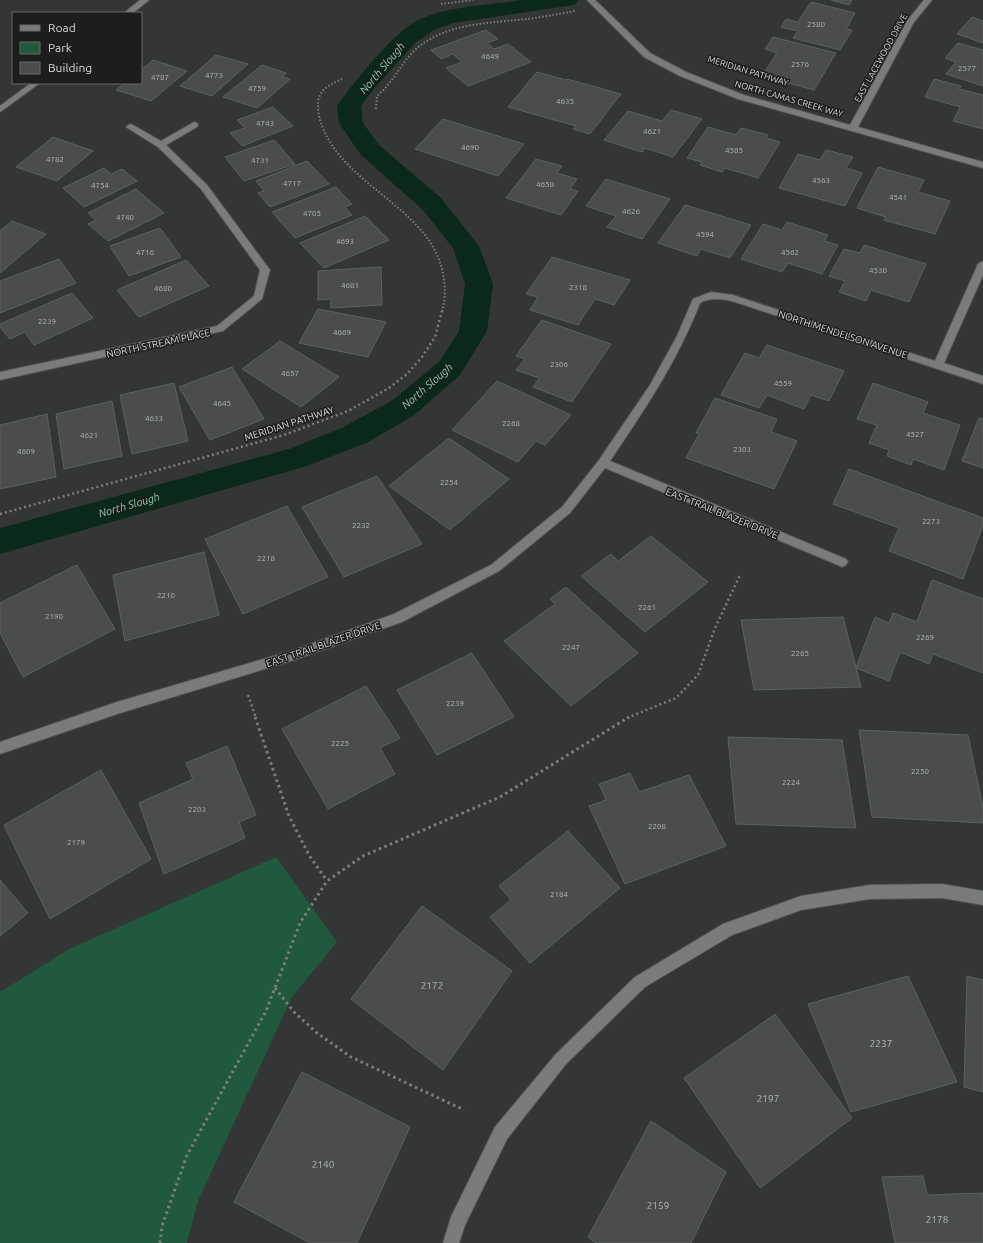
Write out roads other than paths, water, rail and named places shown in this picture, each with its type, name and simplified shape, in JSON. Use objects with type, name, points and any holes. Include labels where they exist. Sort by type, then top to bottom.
[{"type":"street","points":[[129,12],[145,0]]},
{"type":"street","name":"NORTH CAMAS CREEK WAY","points":[[591,0],[647,55],[683,74],[742,98],[983,165]]},
{"type":"street","name":"EAST LACEWOOD DRIVE","points":[[853,128],[912,21],[928,0]]},
{"type":"street","points":[[0,110],[35,84]]},
{"type":"street","points":[[161,145],[194,125]]},
{"type":"street","name":"NORTH STREAM PLACE","points":[[0,376],[220,329],[259,297],[265,270],[204,187],[161,145],[130,127]]},
{"type":"street","points":[[938,365],[983,264]]},
{"type":"street","name":"NORTH MENDELSON AVENUE","points":[[701,298],[722,296],[738,300],[983,380]]},
{"type":"street","name":"EAST TRAIL BLAZER DRIVE","points":[[0,748],[117,708],[291,656],[398,618],[495,568],[566,510],[603,463],[654,387],[682,336],[696,301],[701,298]]},
{"type":"street","name":"EAST TRAIL BLAZER DRIVE","points":[[603,463],[842,562]]},
{"type":"street","points":[[451,1243],[457,1223],[501,1133],[561,1059],[640,982],[728,928],[801,903],[870,892],[942,891],[983,898]]},
{"type":"waterway","name":"North Slough","points":[[0,541],[296,458],[355,435],[403,408],[450,368],[473,331],[479,284],[466,246],[432,204],[370,150],[351,123],[349,106],[365,85],[407,38],[426,25],[449,17],[567,0]]}]
